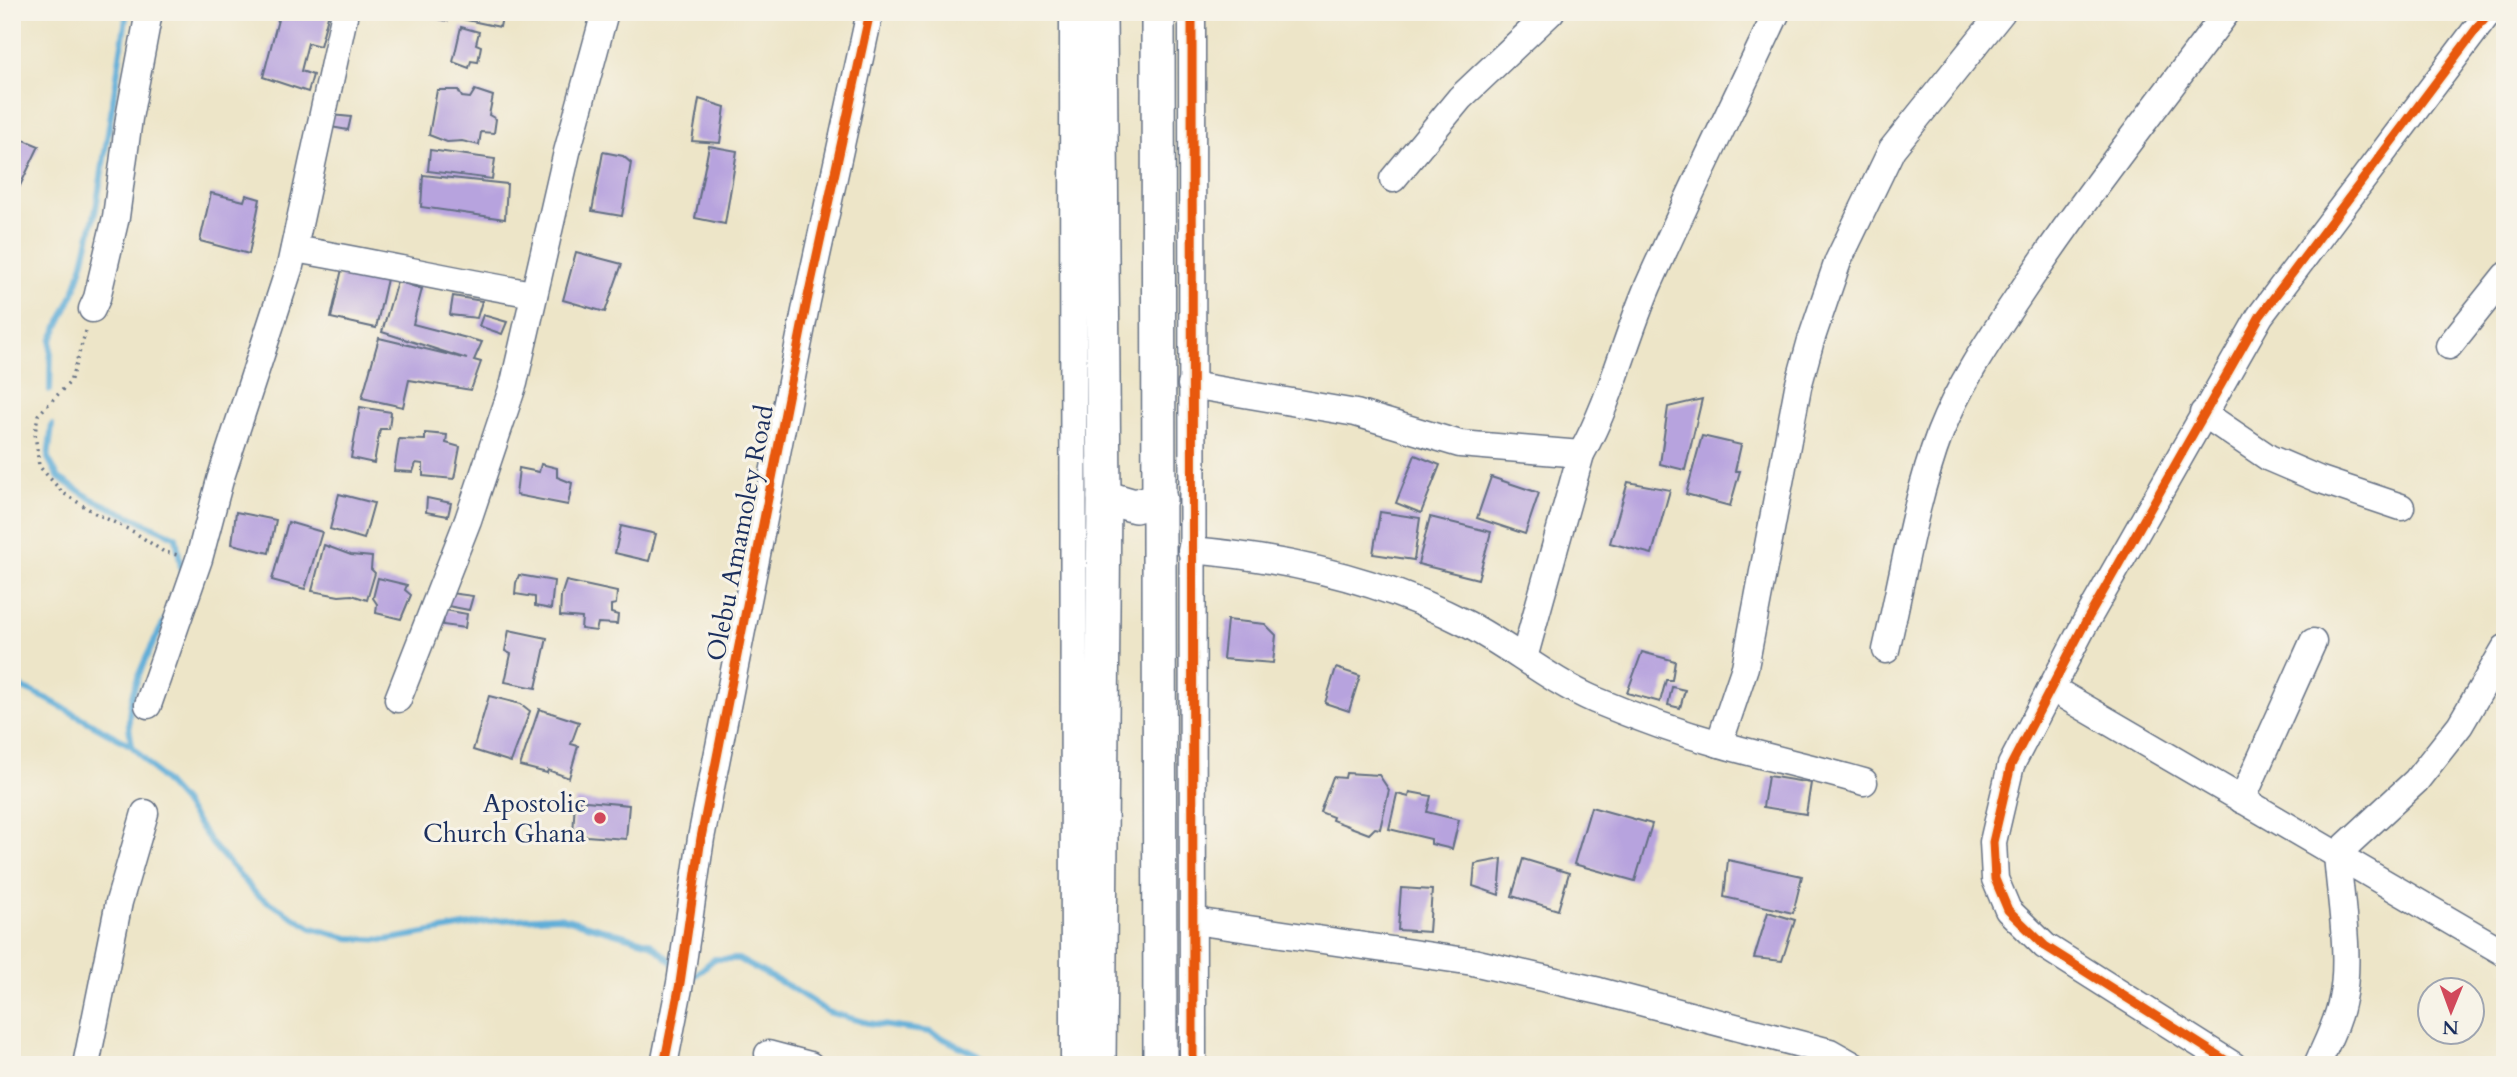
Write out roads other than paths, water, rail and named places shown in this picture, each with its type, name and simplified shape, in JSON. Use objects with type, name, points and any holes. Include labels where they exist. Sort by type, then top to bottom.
[{"type":"main road","points":[[1099,1065],[1104,497],[1100,12]]},
{"type":"main road","points":[[1158,12],[1160,1065]]},
{"type":"main road","points":[[1104,497],[1135,506],[1160,499]]},
{"type":"street","points":[[92,309],[116,217],[129,118],[149,12]]},
{"type":"street","points":[[148,705],[199,559],[220,480],[293,249],[345,12]]},
{"type":"street","points":[[398,699],[468,520],[514,383],[567,152],[605,12]]},
{"type":"street","name":"Olebu Amamoley Road","points":[[664,1065],[680,983],[701,838],[807,301],[870,12]]},
{"type":"street","points":[[1073,12],[1074,1065]]},
{"type":"street","points":[[1393,179],[1460,98],[1551,12]]},
{"type":"street","points":[[1524,658],[1581,454],[1595,430],[1611,390],[1647,288],[1777,12]]},
{"type":"street","points":[[1720,744],[1745,667],[1798,387],[1838,261],[1892,149],[2002,12]]},
{"type":"street","points":[[1886,650],[1924,484],[1940,433],[1958,396],[1986,345],[2048,253],[2227,12]]},
{"type":"street","points":[[2233,1065],[2045,946],[2008,910],[1995,879],[1993,842],[2011,765],[2203,413],[2260,316],[2489,12]]},
{"type":"street","points":[[1193,1065],[1191,385],[1199,16]]},
{"type":"street","points":[[293,249],[474,285],[534,294]]},
{"type":"street","points":[[2449,346],[2505,276]]},
{"type":"street","points":[[1191,385],[1356,413],[1460,444],[1581,454]]},
{"type":"street","points":[[2203,413],[2269,458],[2318,479],[2401,507]]},
{"type":"street","points":[[1191,550],[1241,554],[1328,572],[1405,597],[1467,624],[1558,682],[1595,700],[1720,744],[1812,766],[1864,782]]},
{"type":"street","points":[[2242,800],[2313,642]]},
{"type":"street","points":[[2337,853],[2416,781],[2460,725],[2505,648]]},
{"type":"street","points":[[2051,688],[2505,953]]},
{"type":"street","points":[[86,1065],[119,902],[145,813]]},
{"type":"street","points":[[2317,1065],[2330,1037],[2342,999],[2344,970],[2337,853]]},
{"type":"street","points":[[1194,921],[1474,962],[1599,991],[1853,1065]]},
{"type":"street","points":[[768,1054],[810,1065]]},
{"type":"waterway","points":[[50,390],[51,341],[74,293],[96,209],[127,12]]},
{"type":"waterway","points":[[52,425],[48,458],[59,478],[92,499],[176,537],[182,574]]},
{"type":"waterway","points":[[132,746],[129,722],[133,693],[165,620]]},
{"type":"waterway","points":[[12,683],[47,699],[132,746],[182,801],[212,844],[257,895],[312,928],[348,938],[386,940],[498,920],[559,917],[650,943],[674,964]]},
{"type":"waterway","points":[[690,980],[714,959],[738,959],[790,987],[828,1012],[868,1023],[930,1032],[998,1065]]},
{"type":"place","name":"Apostolic Church Ghana","points":[[600,818]]}]
